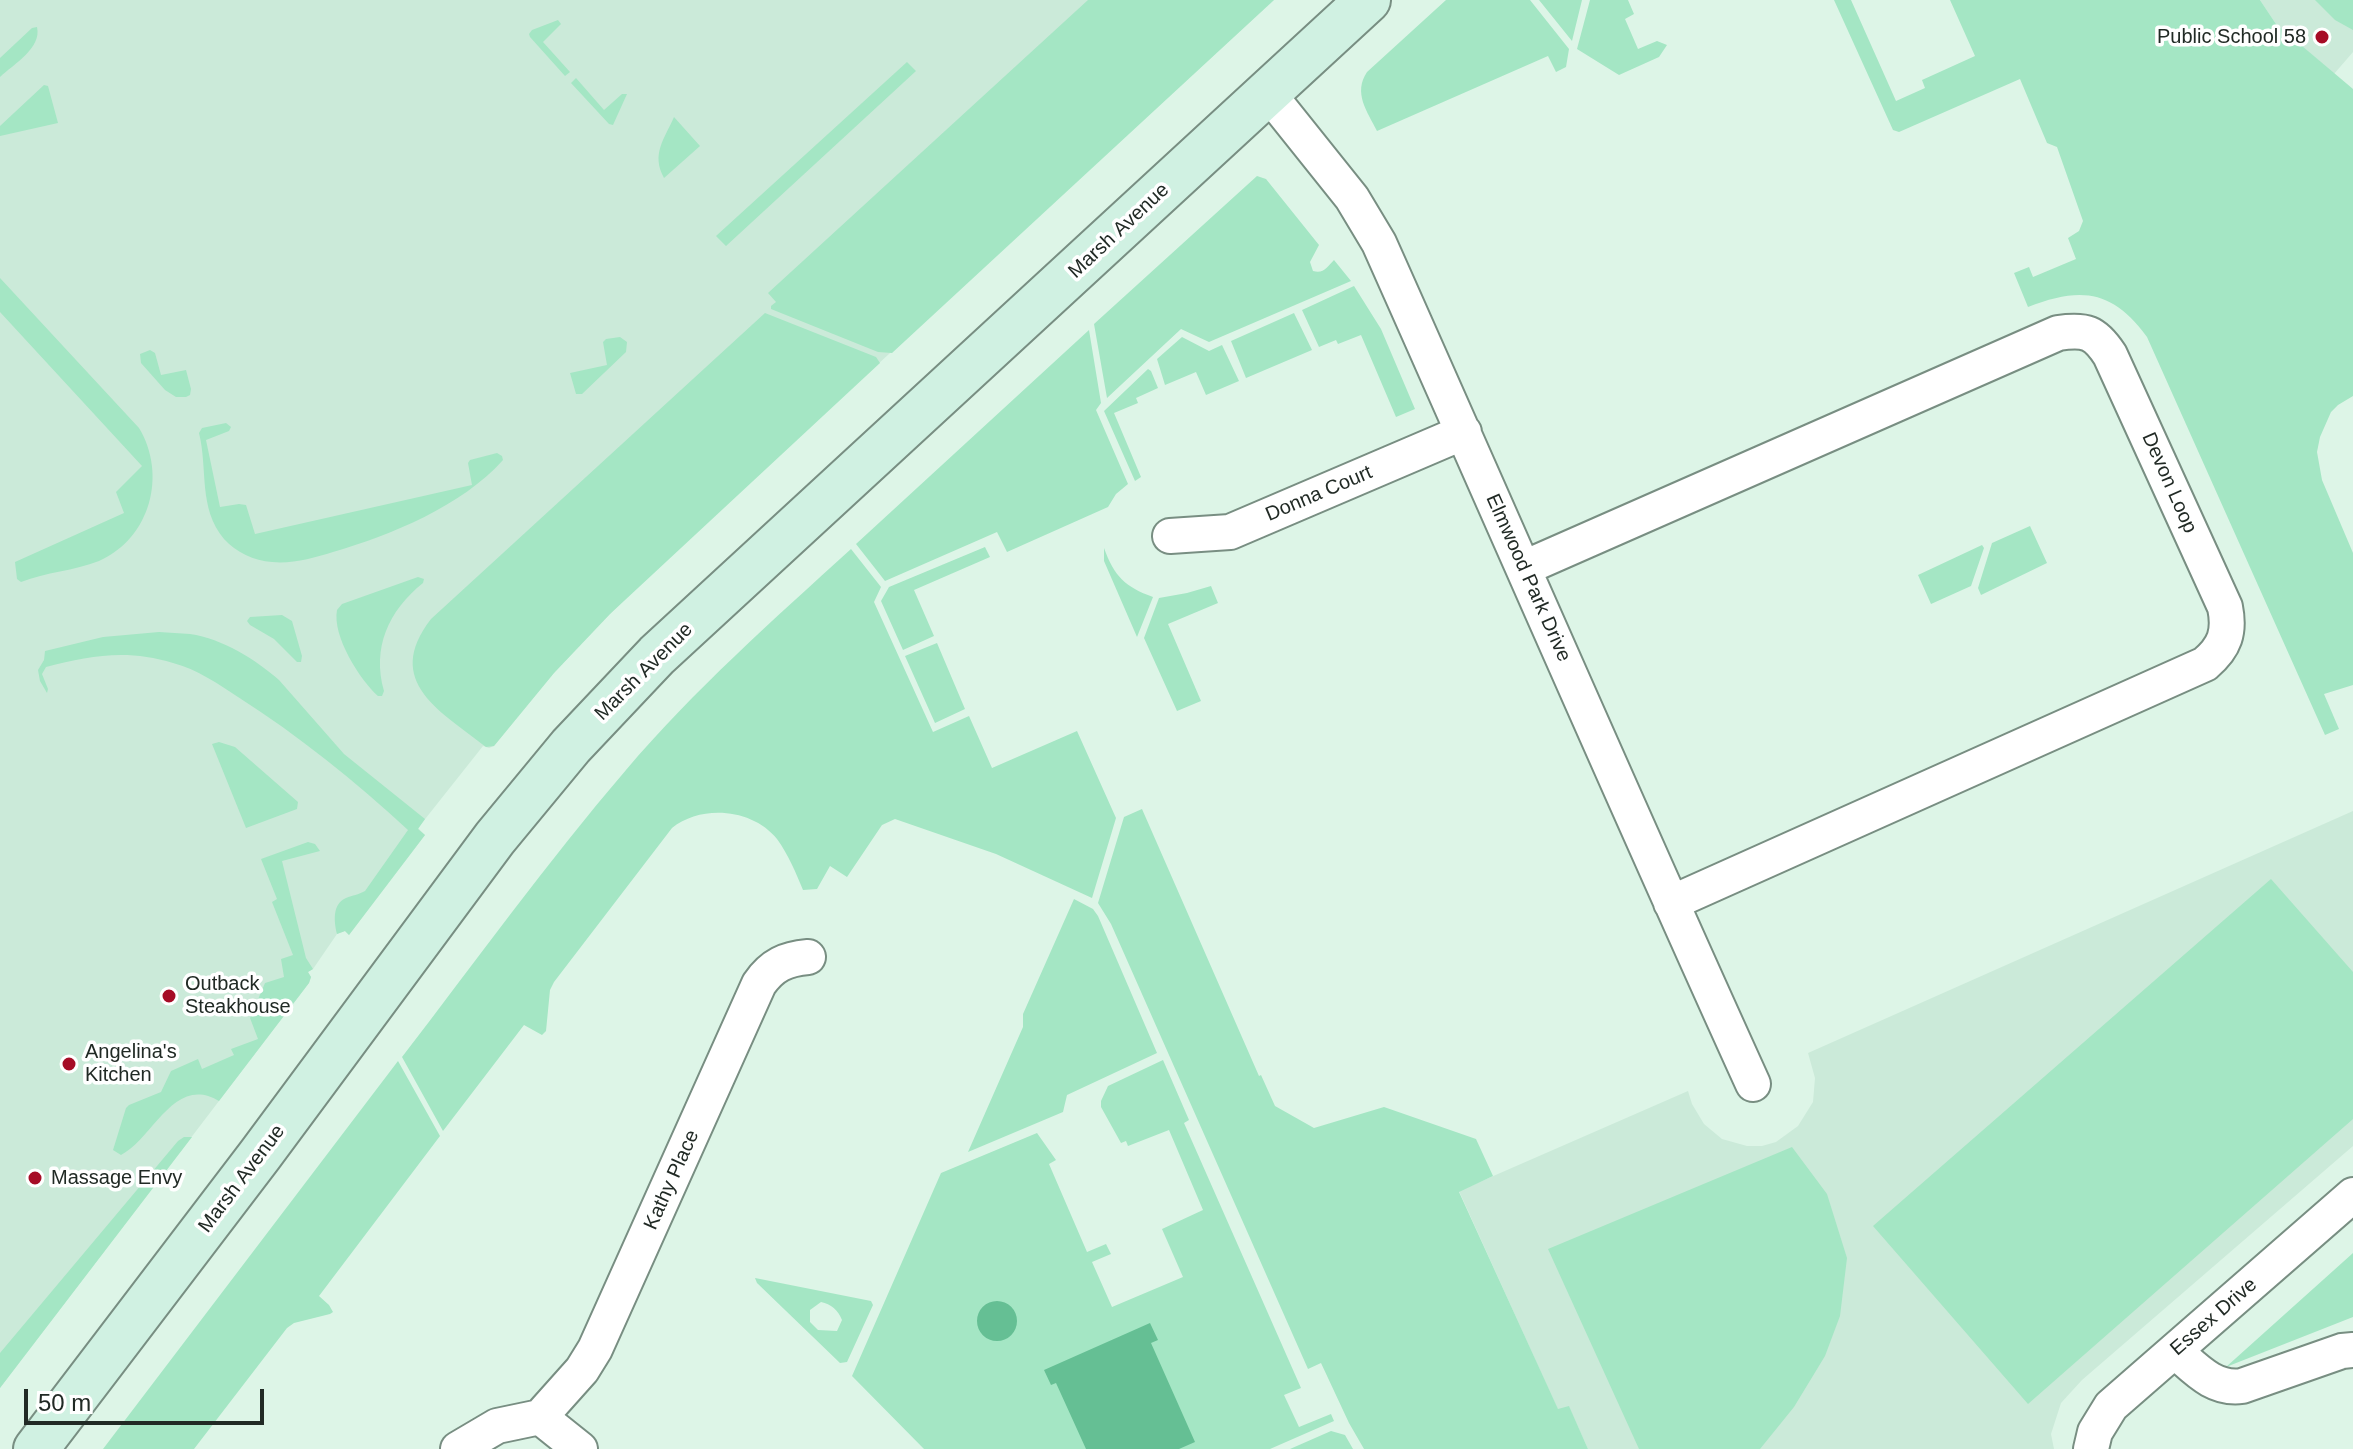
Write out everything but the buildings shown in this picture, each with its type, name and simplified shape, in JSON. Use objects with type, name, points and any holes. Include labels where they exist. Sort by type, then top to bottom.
[{"type":"street","name":"Marsh Avenue","points":[[36,1449],[260,1155],[495,838],[571,746],[657,655],[1368,0]]},
{"type":"street","name":"Elmwood Park Drive","points":[[1268,93],[1352,198],[1379,243],[1753,1084]]},
{"type":"street","name":"Devon Loop","points":[[1524,568],[2058,333],[2074,331],[2089,333],[2101,341],[2110,355],[2225,607],[2229,624],[2226,641],[2205,664],[1671,903]]},
{"type":"street","name":"Donna Court","points":[[1170,536],[1230,532],[1464,432]]},
{"type":"street","name":"Kathy Place","points":[[540,1417],[582,1370],[595,1349],[759,984],[776,965],[792,958],[808,957]]},
{"type":"street","name":"Essex Drive","points":[[2091,1449],[2095,1432],[2111,1406],[2353,1195]]},
{"type":"street","points":[[2175,1351],[2210,1380],[2229,1387],[2242,1386],[2342,1351],[2353,1350]]},
{"type":"street","points":[[458,1449],[497,1426],[540,1417],[580,1449]]},
{"type":"shaded area","points":[[0,0],[1274,0],[666,559],[554,673],[494,746],[483,746],[418,828],[425,835],[349,935],[345,931],[337,934],[308,972],[311,977],[309,983],[0,1388]]},
{"type":"shaded area","points":[[1088,0],[1274,0],[892,353],[878,352],[771,309],[776,302],[768,293]]},
{"type":"shaded area","points":[[1446,0],[1530,0],[1569,49],[1566,67],[1556,72],[1548,56],[1377,131],[1361,95],[1367,72]]},
{"type":"shaded area","points":[[1539,0],[1582,0],[1572,41]]},
{"type":"shaded area","points":[[1590,0],[1628,0],[1634,14],[1625,19],[1638,49],[1657,41],[1667,45],[1659,57],[1619,75],[1577,49]]},
{"type":"shaded area","points":[[1834,0],[1851,0],[1896,101],[1925,88],[1922,80],[1975,56],[1950,0],[2260,0],[2276,24],[2353,89],[2353,396],[2331,412],[2317,452],[2322,480],[2353,553],[2353,685],[2324,694],[2339,729],[2325,735],[2147,337],[2121,309],[2094,296],[2064,296],[2028,307],[2014,273],[2029,267],[2033,277],[2076,259],[2068,238],[2079,231],[2083,221],[2057,147],[2047,143],[2020,79],[1899,132],[1893,130]]},
{"type":"shaded area","name":"Public School 58","points":[[2260,0],[2353,0],[2353,52],[2334,74],[2276,24]]},
{"type":"shaded area","points":[[2315,0],[2353,0],[2353,30],[2335,20]]},
{"type":"shaded area","points":[[558,20],[561,24],[543,42],[570,72],[565,76],[529,34]]},
{"type":"shaded area","points":[[37,27],[31,49],[0,77],[0,58],[32,28]]},
{"type":"shaded area","points":[[907,62],[916,71],[726,246],[716,236]]},
{"type":"shaded area","points":[[576,78],[604,110],[622,94],[627,94],[613,125],[571,83]]},
{"type":"shaded area","points":[[44,85],[48,86],[58,123],[0,136],[0,126]]},
{"type":"shaded area","points":[[674,117],[700,146],[664,178],[659,154]]},
{"type":"shaded area","points":[[1257,176],[1266,179],[1319,245],[1310,262],[1313,271],[1323,271],[1334,260],[1351,281],[1209,342],[1181,329],[1107,398],[1094,324]]},
{"type":"shaded area","points":[[0,278],[139,428],[152,465],[149,503],[142,521],[117,551],[99,561],[21,582],[17,579],[15,562],[124,513],[116,492],[142,466],[0,312]]},
{"type":"shaded area","points":[[1354,286],[1381,329],[1415,409],[1396,417],[1361,335],[1319,347],[1302,310]]},
{"type":"shaded area","points":[[765,313],[876,357],[880,363],[610,614],[554,673],[494,746],[486,747],[436,708],[415,678],[413,661],[417,641],[431,619]]},
{"type":"shaded area","points":[[1294,313],[1312,350],[1246,378],[1231,341]]},
{"type":"shaded area","points":[[1089,330],[1101,403],[1096,410],[1128,484],[1116,494],[1108,507],[1007,552],[997,532],[885,581],[856,544]]},
{"type":"shaded area","points":[[620,337],[627,342],[626,352],[582,394],[576,394],[570,373],[607,365],[603,342]]},
{"type":"shaded area","points":[[1182,337],[1209,351],[1222,345],[1239,381],[1206,395],[1196,372],[1165,385],[1157,359]]},
{"type":"shaded area","points":[[150,350],[155,353],[161,375],[186,370],[190,395],[176,397],[165,390],[141,363],[140,354]]},
{"type":"shaded area","points":[[1148,369],[1158,388],[1136,398],[1138,403],[1114,413],[1141,477],[1135,481],[1104,411]]},
{"type":"shaded area","points":[[226,423],[231,427],[229,431],[206,440],[220,507],[246,505],[255,534],[472,485],[470,460],[497,453],[503,460],[467,491],[446,505],[401,528],[311,558],[287,562],[265,561],[246,555],[229,544],[210,514],[199,433],[202,428]]},
{"type":"shaded area","points":[[2030,526],[2047,563],[1981,595],[1978,588],[1992,543]]},
{"type":"shaded area","points":[[1982,545],[1984,548],[1971,586],[1931,604],[1918,575]]},
{"type":"shaded area","points":[[985,547],[990,557],[914,590],[934,636],[903,650],[881,601],[889,587]]},
{"type":"shaded area","points":[[1104,548],[1122,579],[1153,597],[1137,637],[1104,561]]},
{"type":"shaded area","points":[[851,549],[881,587],[874,602],[933,732],[969,716],[992,768],[1077,731],[1116,818],[1092,898],[996,854],[895,819],[882,825],[847,877],[830,866],[817,889],[803,890],[777,839],[755,821],[727,813],[698,815],[684,820],[672,828],[554,982],[550,990],[546,1031],[542,1035],[524,1025],[443,1131],[402,1057],[568,840],[652,740],[735,656]]},
{"type":"shaded area","points":[[418,577],[424,579],[423,583],[400,606],[386,631],[380,660],[384,691],[382,696],[378,696],[349,657],[339,632],[337,610],[342,604]]},
{"type":"shaded area","points":[[1211,586],[1218,603],[1168,624],[1201,701],[1177,711],[1144,638],[1159,598]]},
{"type":"shaded area","points":[[282,615],[292,621],[301,662],[297,662],[274,639],[247,621],[250,617]]},
{"type":"shaded area","points":[[159,632],[190,634],[214,640],[260,665],[279,680],[344,754],[425,819],[418,829],[425,835],[349,935],[345,931],[337,934],[335,919],[338,904],[365,891],[408,830],[347,777],[260,712],[207,677],[182,666],[141,656],[110,655],[46,667],[42,674],[47,693],[40,681],[38,670],[45,651],[103,637]]},
{"type":"shaded area","points":[[937,643],[965,709],[935,723],[905,656]]},
{"type":"shaded area","points":[[219,742],[235,747],[298,802],[297,809],[246,828],[212,744]]},
{"type":"shaded area","points":[[1142,809],[1275,1106],[1314,1128],[1384,1107],[1476,1139],[1493,1176],[1459,1192],[1558,1409],[1569,1406],[1588,1449],[1364,1449],[1321,1363],[1308,1369],[1111,924],[1098,903],[1124,817]]},
{"type":"shaded area","points":[[2353,811],[2353,1146],[2082,1380],[2061,1403],[2051,1434],[2054,1449],[1588,1449],[1569,1407],[1558,1410],[1459,1191],[1688,1091],[1704,1124],[1722,1139],[1747,1146],[1776,1142],[1798,1126],[1813,1102],[1815,1078],[1808,1053]]},
{"type":"shaded area","points":[[308,842],[315,844],[320,851],[282,861],[306,958],[313,969],[308,972],[311,977],[309,983],[219,1101],[203,1095],[189,1096],[177,1102],[133,1147],[121,1155],[113,1150],[129,1105],[161,1092],[171,1071],[198,1059],[202,1069],[234,1055],[231,1049],[258,1039],[250,1018],[265,983],[284,977],[281,959],[293,955],[272,902],[277,899],[261,859]]},
{"type":"shaded area","points":[[2271,879],[2353,972],[2353,1119],[2028,1404],[1873,1226]]},
{"type":"shaded area","points":[[1074,899],[1093,909],[1098,916],[1157,1053],[1067,1095],[1063,1112],[968,1152],[1023,1027],[1023,1014]]},
{"type":"shaded area","points":[[1163,1060],[1189,1120],[1184,1123],[1301,1388],[1284,1395],[1299,1427],[1331,1414],[1334,1421],[1270,1449],[924,1449],[852,1376],[941,1173],[1037,1133],[1056,1160],[1049,1164],[1087,1252],[1106,1244],[1111,1254],[1092,1262],[1112,1307],[1183,1277],[1162,1229],[1203,1210],[1169,1130],[1128,1146],[1126,1141],[1121,1143],[1101,1107],[1108,1086]]},
{"type":"shaded area","points":[[398,1061],[440,1136],[319,1296],[333,1312],[294,1323],[287,1328],[194,1449],[103,1449]]},
{"type":"shaded area","points":[[184,1137],[192,1137],[0,1388],[0,1353]]},
{"type":"shaded area","points":[[1792,1147],[1827,1194],[1847,1258],[1840,1316],[1825,1356],[1794,1407],[1760,1449],[1639,1449],[1548,1249]]},
{"type":"shaded area","points":[[2353,1253],[2353,1317],[2226,1367]]},
{"type":"shaded area","points":[[755,1278],[871,1301],[873,1305],[847,1362],[840,1363]],"holes":[[[821,1302],[834,1308],[842,1320],[837,1331],[818,1330],[810,1322],[810,1310]]]},
{"type":"shaded area","points":[[997,1301],[1011,1307],[1017,1321],[1011,1335],[997,1341],[983,1335],[977,1321],[983,1307]]},
{"type":"shaded area","points":[[1150,1323],[1158,1340],[1151,1343],[1195,1442],[1179,1449],[1086,1449],[1056,1383],[1051,1385],[1044,1370]]},
{"type":"shaded area","points":[[1331,1431],[1345,1435],[1353,1449],[1290,1449]]},
{"type":"place","name":"Public School 58","points":[[2322,37]]},
{"type":"place","name":"Outback Steakhouse","points":[[169,996]]},
{"type":"place","name":"Angelina's Kitchen","points":[[69,1064]]},
{"type":"place","name":"Massage Envy","points":[[35,1178]]}]
